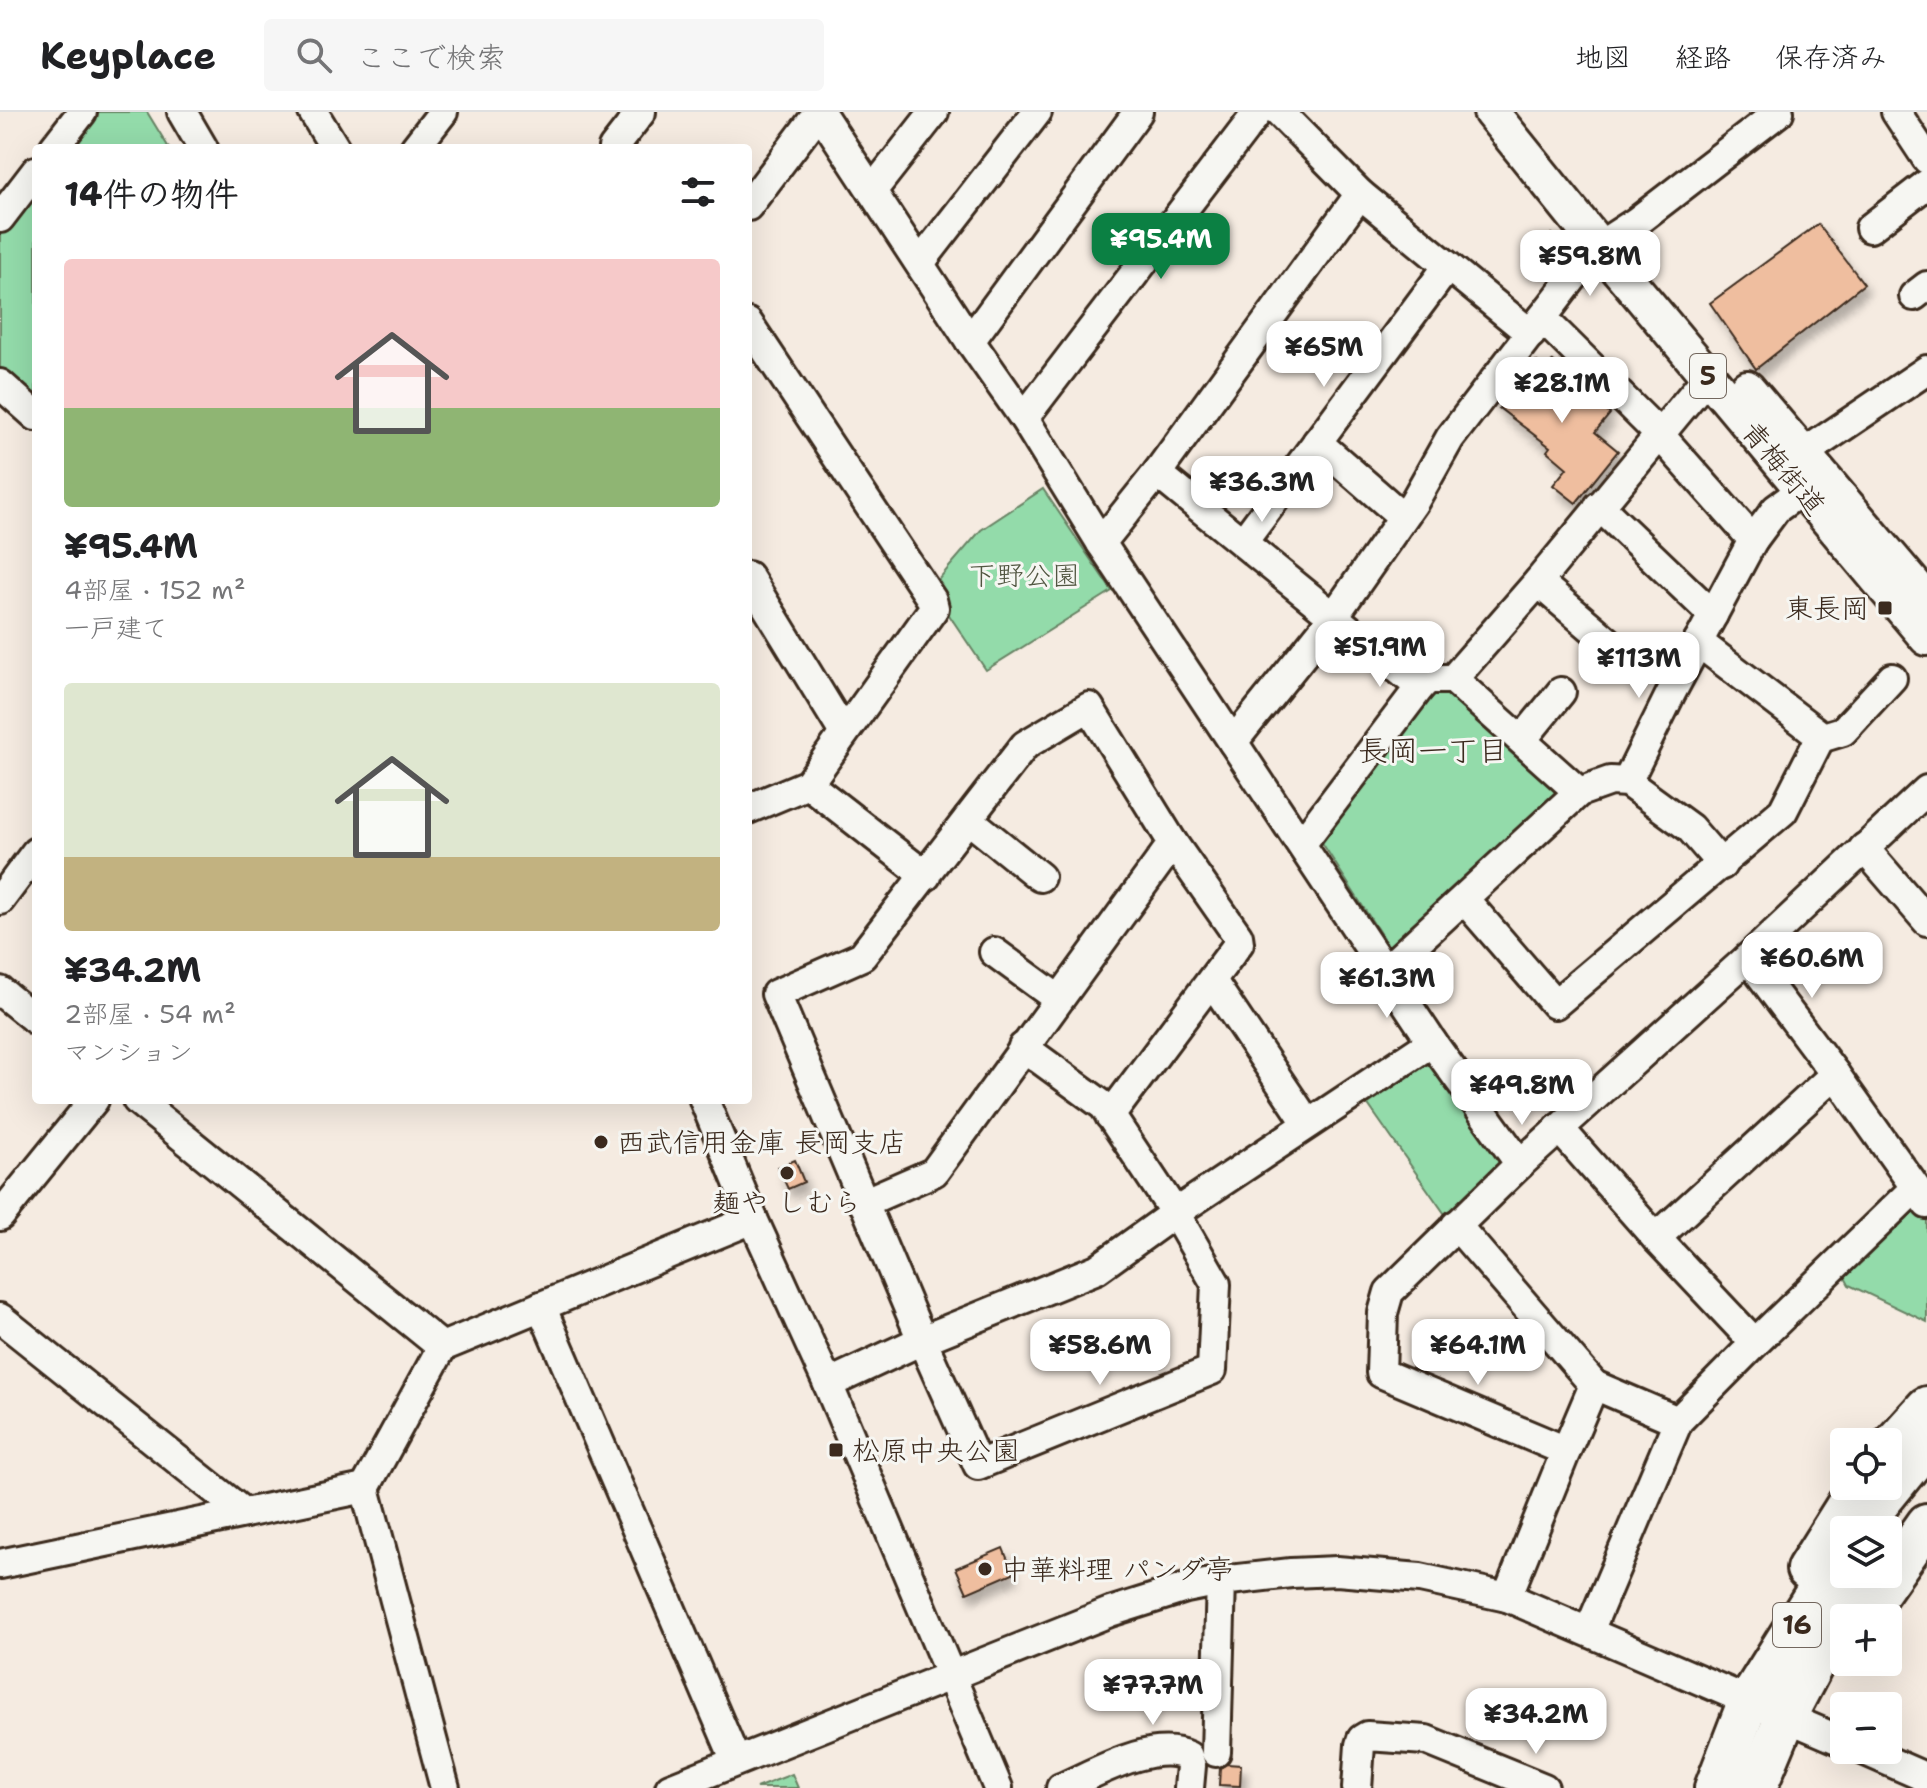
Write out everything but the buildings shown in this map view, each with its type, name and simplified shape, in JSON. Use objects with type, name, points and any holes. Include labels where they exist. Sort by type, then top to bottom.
[{"type":"highway","points":[[1902,1435],[1927,1407]]},
{"type":"highway","points":[[1868,1516],[1927,1444]]},
{"type":"highway","points":[[1902,1517],[1927,1483]]},
{"type":"highway","points":[[1749,1700],[1775,1627],[1813,1556],[1850,1500]]},
{"type":"highway","points":[[1871,1604],[1927,1524]]},
{"type":"highway","name":"16","points":[[1715,1788],[1749,1700],[1830,1570]]},
{"type":"highway","name":"16","points":[[1756,1788],[1786,1716],[1855,1588]]},
{"type":"highway","points":[[1786,1716],[1830,1666]]},
{"type":"main road","name":"青梅街道","points":[[1491,112],[1607,242],[1804,453],[1927,600]]},
{"type":"main road","name":"青梅街道","points":[[1515,112],[1607,242],[1708,376],[1927,638]]},
{"type":"street","points":[[57,144],[82,112]]},
{"type":"street","points":[[182,112],[201,144]]},
{"type":"street","points":[[313,112],[333,144]]},
{"type":"street","points":[[418,144],[443,112]]},
{"type":"street","points":[[616,144],[641,112]]},
{"type":"street","points":[[752,201],[820,112],[1432,1042],[1520,1164]]},
{"type":"street","points":[[872,191],[934,112]]},
{"type":"street","points":[[920,263],[1037,112]]},
{"type":"street","points":[[970,341],[1138,112]]},
{"type":"street","points":[[1024,418],[1258,112]]},
{"type":"street","points":[[1279,112],[1360,194],[1448,266],[1537,326],[1659,434],[1753,540]]},
{"type":"street","points":[[1233,742],[1334,616],[1414,502],[1450,438],[1607,242],[1779,112]]},
{"type":"street","points":[[1896,112],[1927,159]]},
{"type":"street","points":[[0,218],[32,176]]},
{"type":"street","points":[[1870,228],[1927,184]]},
{"type":"street","points":[[1101,543],[1157,473],[1360,194]]},
{"type":"street","points":[[1243,542],[1448,266]]},
{"type":"street","points":[[752,329],[932,600],[934,608],[808,784],[752,807]]},
{"type":"street","points":[[1804,453],[1927,370]]},
{"type":"street","points":[[1453,679],[1538,582],[1708,376]]},
{"type":"street","points":[[0,384],[32,412]]},
{"type":"street","points":[[1317,442],[1403,517]]},
{"type":"street","points":[[1157,473],[1420,687]]},
{"type":"street","points":[[1627,782],[1753,540],[1776,509],[1802,490]]},
{"type":"street","points":[[1599,506],[1713,615]]},
{"type":"street","points":[[1538,582],[1626,657]]},
{"type":"street","points":[[752,583],[844,733]]},
{"type":"street","points":[[1698,642],[1820,738]]},
{"type":"street","points":[[1464,899],[1555,1004],[1783,811],[1820,738],[1843,731],[1892,678]]},
{"type":"street","points":[[1302,843],[1428,679],[1453,679],[1579,792]]},
{"type":"street","points":[[1522,740],[1561,692]]},
{"type":"street","points":[[1023,1047],[1104,1106],[1110,1116],[1175,1213],[1216,1284],[1212,1370],[978,1465],[863,1203],[776,994],[862,956],[1025,745],[1089,707],[1173,843],[1238,936],[1236,949],[1110,1116]]},
{"type":"street","points":[[1386,970],[1579,792],[1610,781],[1627,782],[1690,828],[1722,865]]},
{"type":"street","points":[[808,784],[926,876]]},
{"type":"street","points":[[1566,1451],[1381,1373],[1383,1313],[1389,1292],[1520,1164],[1748,958],[1927,790]]},
{"type":"street","points":[[968,819],[1040,877]]},
{"type":"street","points":[[863,1203],[934,1172],[1173,843]]},
{"type":"street","points":[[1864,848],[1927,921]]},
{"type":"street","points":[[0,900],[32,857]]},
{"type":"street","points":[[994,952],[1058,999]]},
{"type":"street","points":[[1589,1631],[1678,1421],[1755,1343],[1920,1196],[1835,1074],[1748,958]]},
{"type":"street","points":[[1212,981],[1308,1124]]},
{"type":"street","points":[[0,991],[32,1017]]},
{"type":"street","points":[[828,1384],[922,1340],[1097,1269],[1175,1213],[1432,1042]]},
{"type":"street","points":[[1656,1238],[1835,1074]]},
{"type":"street","points":[[0,1216],[91,1104]]},
{"type":"street","points":[[142,1104],[442,1347]]},
{"type":"street","points":[[706,1104],[753,1219],[828,1384],[998,1788]]},
{"type":"street","points":[[1559,1128],[1656,1238],[1755,1343]]},
{"type":"street","points":[[445,1788],[365,1488],[442,1347],[753,1219]]},
{"type":"street","points":[[1456,1225],[1594,1385],[1678,1421]]},
{"type":"street","points":[[541,1306],[736,1761]]},
{"type":"street","points":[[0,1318],[244,1513]]},
{"type":"street","points":[[1507,1597],[1594,1385]]},
{"type":"street","points":[[0,1564],[365,1488]]},
{"type":"street","points":[[670,1788],[1110,1612],[1186,1588],[1291,1573],[1337,1571],[1420,1578],[1507,1597],[1830,1736]]},
{"type":"street","points":[[1216,1752],[1221,1581]]},
{"type":"street","points":[[1357,1788],[1360,1745],[1367,1736],[1426,1740],[1504,1780],[1544,1788]]},
{"type":"street","points":[[1061,1788],[1140,1754],[1179,1752],[1188,1756],[1191,1766],[1189,1788]]},
{"type":"street","points":[[1895,1764],[1927,1778]]},
{"type":"green space","points":[[97,112],[147,112],[167,144],[72,144]]},
{"type":"green space","points":[[32,194],[32,397],[0,369],[0,234]]},
{"type":"green space","name":"下野公園","points":[[1043,489],[1112,591],[986,670],[931,588],[981,530]]},
{"type":"green space","points":[[1444,683],[1566,788],[1390,949],[1319,838],[1434,684]]},
{"type":"green space","points":[[1436,1058],[1506,1168],[1449,1220],[1367,1103]]},
{"type":"green space","points":[[1918,1201],[1927,1212],[1927,1322],[1849,1285],[1842,1272]]},
{"type":"green space","points":[[792,1774],[798,1788],[756,1788]]},
{"type":"place","name":"東長岡","points":[[1885,608]]},
{"type":"place","name":"西武信用金庫 長岡支店","points":[[601,1142]]},
{"type":"place","name":"麺や しむら","points":[[787,1173]]},
{"type":"place","name":"松原中央公園","points":[[836,1450]]},
{"type":"place","name":"中華料理 パンダ亭","points":[[985,1569]]},
{"type":"district","name":"長岡一丁目","points":[[1433,751]]}]
